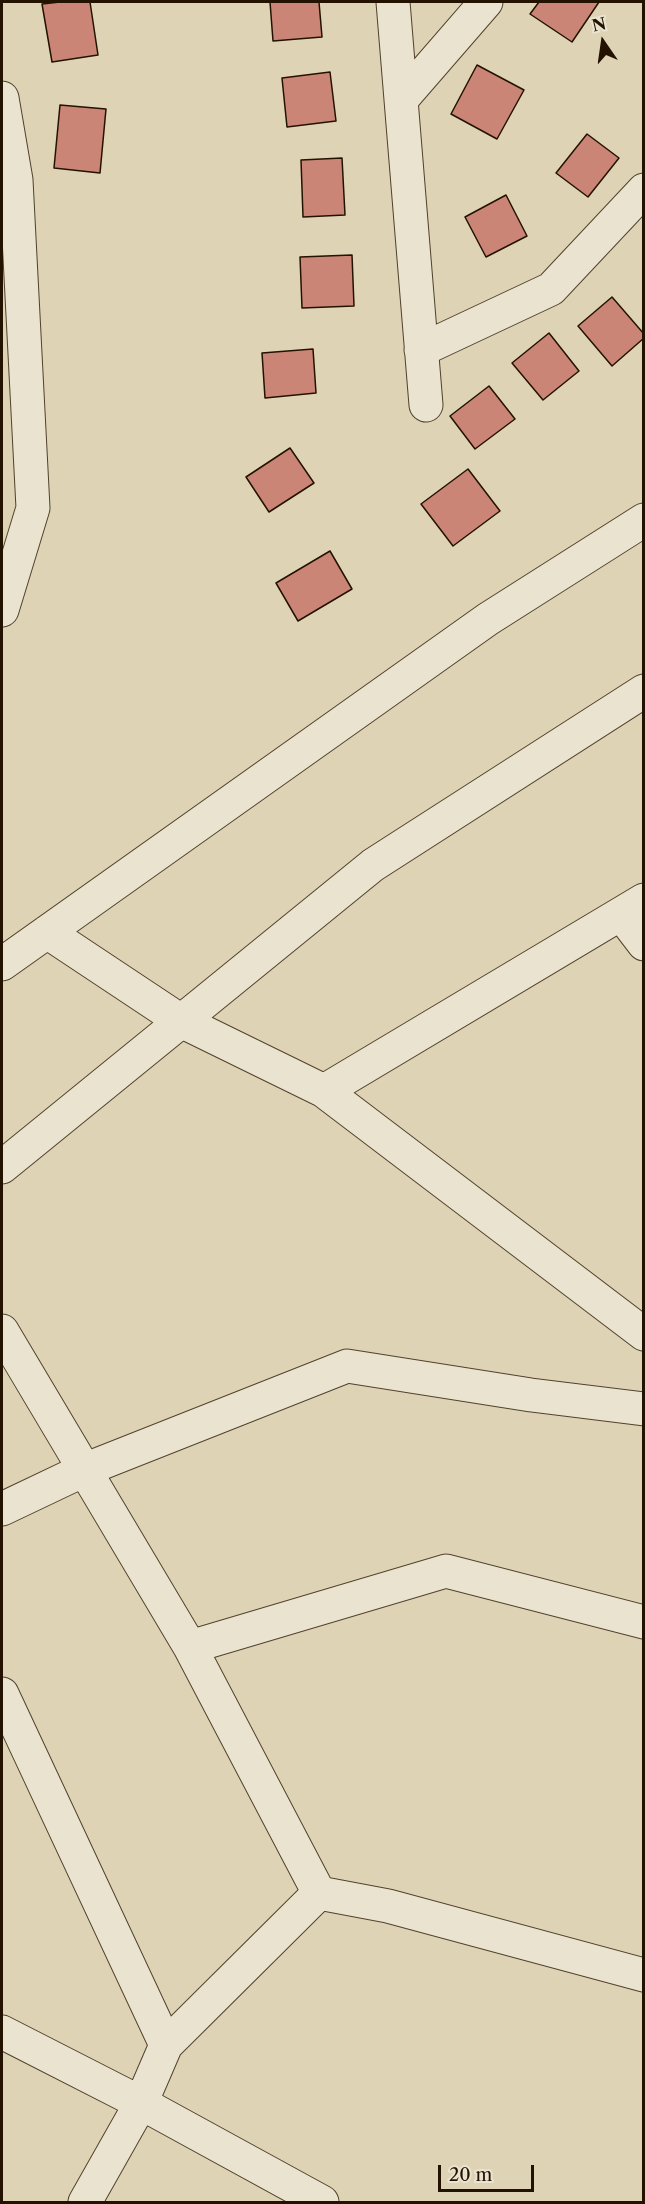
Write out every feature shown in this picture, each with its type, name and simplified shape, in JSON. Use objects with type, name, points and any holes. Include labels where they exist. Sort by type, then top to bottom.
[{"type":"street","points":[[393,2],[426,405]]},
{"type":"street","points":[[401,100],[486,2]]},
{"type":"street","points":[[2,98],[16,180],[33,508],[2,610]]},
{"type":"street","points":[[421,350],[551,289],[644,190]]},
{"type":"street","points":[[2,964],[488,619],[644,520]]},
{"type":"street","points":[[2,1167],[373,865],[644,691]]},
{"type":"street","points":[[324,1091],[632,907],[644,944]]},
{"type":"street","points":[[47,932],[181,1021],[324,1091],[644,1334]]},
{"type":"street","points":[[2,1331],[190,1647],[320,1893]]},
{"type":"street","points":[[2,1509],[84,1470],[347,1366],[531,1395],[644,1409]]},
{"type":"street","points":[[190,1647],[446,1571],[644,1622]]},
{"type":"street","points":[[2,1694],[166,2045]]},
{"type":"street","points":[[320,1893],[388,1906],[644,1975]]},
{"type":"street","points":[[85,2202],[141,2103],[166,2045],[320,1893]]},
{"type":"street","points":[[2,2032],[141,2103],[322,2202]]},
{"type":"building","points":[[90,2],[98,55],[52,62],[42,4]]},
{"type":"building","points":[[270,2],[319,2],[322,37],[273,41]]},
{"type":"building","points":[[539,2],[599,2],[572,42],[530,14]]},
{"type":"building","points":[[477,65],[524,90],[497,139],[451,114]]},
{"type":"building","points":[[330,72],[336,121],[287,127],[282,78]]},
{"type":"building","points":[[60,105],[106,109],[100,173],[54,168]]},
{"type":"building","points":[[587,134],[619,158],[588,197],[556,173]]},
{"type":"building","points":[[342,158],[345,215],[303,217],[301,160]]},
{"type":"building","points":[[506,195],[527,236],[486,257],[465,217]]},
{"type":"building","points":[[352,255],[354,306],[302,308],[300,257]]},
{"type":"building","points":[[612,297],[644,334],[644,338],[612,366],[578,326]]},
{"type":"building","points":[[549,333],[579,371],[543,400],[512,363]]},
{"type":"building","points":[[313,349],[316,393],[265,398],[262,353]]},
{"type":"building","points":[[489,386],[515,419],[475,449],[450,416]]},
{"type":"building","points":[[290,448],[314,483],[269,512],[246,477]]},
{"type":"building","points":[[468,469],[500,511],[453,546],[421,504]]},
{"type":"building","points":[[330,551],[352,589],[298,621],[276,583]]}]
